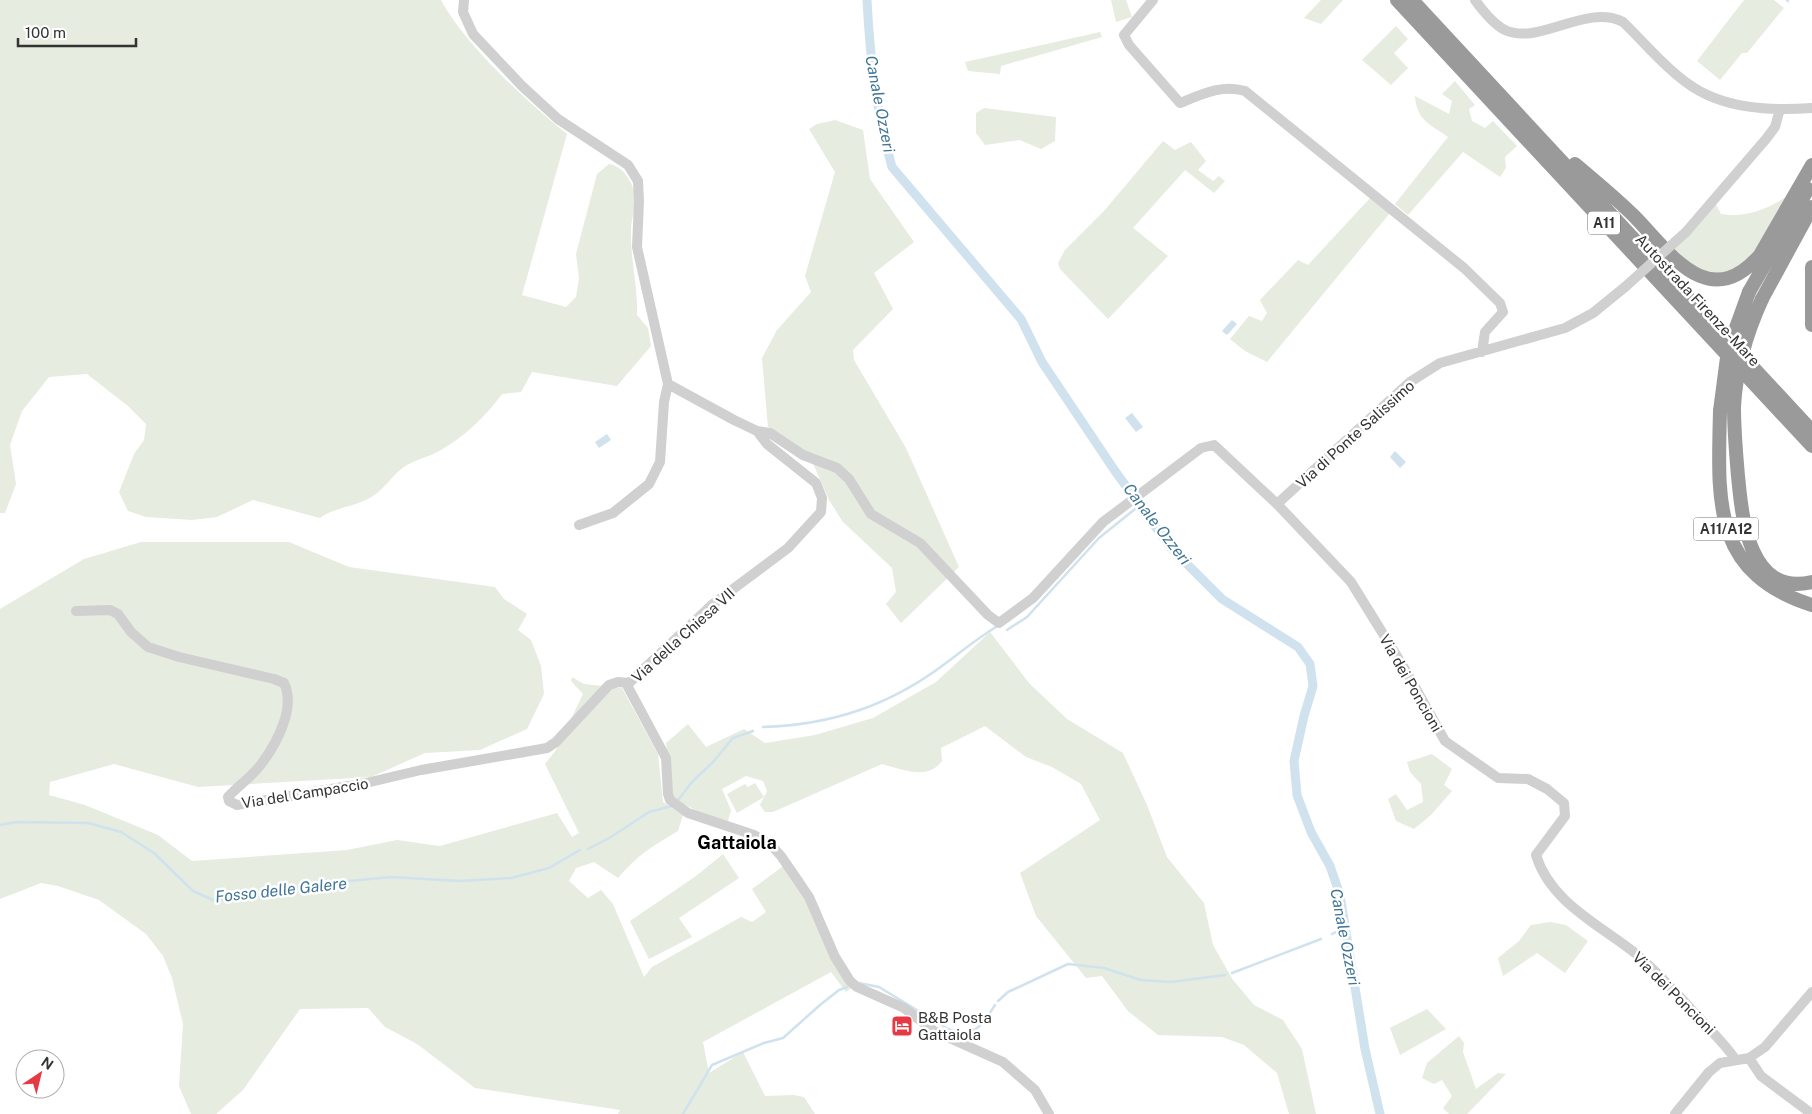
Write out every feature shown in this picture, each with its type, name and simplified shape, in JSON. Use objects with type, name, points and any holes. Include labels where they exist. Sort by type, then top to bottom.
[{"type":"highway","name":"Autostrada Firenze-Mare","points":[[1397,0],[1812,446]]},
{"type":"highway","name":"Autostrada Firenze-Mare","points":[[1412,0],[1812,431]]},
{"type":"highway","points":[[1507,103],[1634,216],[1680,265],[1703,278],[1728,277],[1743,271],[1752,264],[1760,255],[1812,165]]},
{"type":"highway","name":"A11/A12","points":[[1812,182],[1750,292],[1728,350],[1720,410],[1719,496],[1724,522],[1730,539],[1749,568],[1764,582],[1788,596],[1812,605]]},
{"type":"highway","points":[[1812,207],[1762,299],[1743,346],[1737,375],[1734,407],[1734,437],[1740,502],[1744,528],[1751,549],[1760,564],[1777,578],[1793,584],[1812,582]]},
{"type":"highway","points":[[1812,267],[1812,325]]},
{"type":"highway","points":[[1766,398],[1812,458]]},
{"type":"street","points":[[464,0],[463,12],[473,34],[522,86],[558,119],[628,165],[638,181],[637,247],[668,384],[664,407],[660,462],[653,478],[640,492],[613,514],[578,525]]},
{"type":"street","points":[[1153,0],[1124,35],[1129,45],[1180,103],[1213,90],[1232,87],[1245,91],[1436,244],[1500,303],[1503,312],[1485,332],[1482,352]]},
{"type":"street","points":[[1475,0],[1486,14],[1504,30],[1515,34],[1598,16],[1611,16],[1623,22],[1687,83],[1714,99],[1740,106],[1780,109],[1812,108]]},
{"type":"street","name":"Via di Ponte Salissimo","points":[[1277,504],[1410,382],[1440,363],[1565,328],[1593,313],[1625,288],[1686,232],[1766,139],[1774,127],[1780,109]]},
{"type":"street","points":[[668,384],[757,431],[770,433],[803,455],[837,468],[849,479],[871,514],[920,543],[988,615],[999,624],[1032,598],[1103,522],[1201,448],[1214,445],[1277,504]]},
{"type":"street","name":"Via della Chiesa VII","points":[[757,431],[767,444],[816,483],[822,498],[821,512],[788,548],[713,604],[629,683],[628,687],[666,758],[670,800],[688,813],[754,835],[771,845],[781,856],[809,897],[835,957],[850,980],[857,987],[904,1008],[934,1031],[1003,1062],[1034,1090],[1049,1114]]},
{"type":"street","name":"Via dei Poncioni","points":[[1277,504],[1351,582],[1406,671],[1445,742],[1498,778],[1528,779],[1547,789],[1564,803],[1564,816],[1536,856],[1545,876],[1583,918],[1634,953],[1671,986],[1725,1044],[1735,1059]]},
{"type":"street","name":"Via del Campaccio","points":[[76,612],[110,610],[118,614],[131,632],[148,647],[284,683],[288,696],[288,715],[263,763],[228,797],[229,801],[237,805],[357,785],[421,770],[547,748],[563,736],[609,684],[618,682],[629,683]]},
{"type":"street","points":[[1675,1114],[1709,1072],[1720,1063],[1749,1058],[1765,1047],[1812,992]]},
{"type":"street","points":[[1749,1058],[1761,1076],[1812,1114]]},
{"type":"shaded area","points":[[0,0],[441,0],[465,36],[481,54],[534,106],[567,134],[522,295],[566,307],[576,297],[579,278],[576,254],[597,174],[609,164],[614,165],[626,175],[635,195],[631,240],[637,315],[648,328],[651,346],[617,386],[532,372],[521,392],[502,394],[481,418],[457,439],[435,453],[402,468],[378,493],[367,500],[332,511],[320,518],[253,500],[217,517],[192,520],[146,517],[128,511],[119,492],[134,454],[144,440],[146,424],[128,406],[87,374],[49,377],[22,411],[10,445],[16,484],[5,513],[0,513]]},
{"type":"shaded area","points":[[1111,0],[1126,0],[1132,17],[1116,22]]},
{"type":"shaded area","points":[[1321,0],[1343,0],[1321,24],[1304,18]]},
{"type":"shaded area","points":[[1744,0],[1774,0],[1784,8],[1747,53],[1742,53],[1720,80],[1697,61]]},
{"type":"shaded area","points":[[1396,26],[1408,39],[1394,53],[1408,68],[1391,85],[1362,60]]},
{"type":"shaded area","points":[[1100,32],[1102,37],[1001,66],[1000,74],[968,71],[965,62]]},
{"type":"shaded area","points":[[1455,81],[1475,105],[1469,109],[1472,121],[1485,128],[1493,121],[1517,146],[1505,157],[1506,168],[1500,177],[1463,152],[1408,215],[1395,204],[1448,137],[1425,121],[1418,111],[1415,96],[1449,114],[1452,101],[1442,94]]},
{"type":"shaded area","points":[[984,108],[1056,117],[1055,141],[1041,149],[1020,140],[985,145],[976,133],[976,113]]},
{"type":"shaded area","points":[[835,120],[863,130],[870,179],[914,242],[874,273],[893,309],[853,350],[854,360],[906,448],[959,567],[901,623],[886,604],[896,592],[892,568],[843,522],[829,500],[809,454],[768,427],[762,358],[777,330],[811,292],[805,276],[835,172],[809,129],[817,124]]},
{"type":"shaded area","points":[[1163,141],[1175,150],[1191,142],[1206,161],[1198,170],[1213,181],[1219,176],[1225,181],[1214,193],[1185,170],[1133,228],[1168,256],[1108,319],[1060,269],[1058,263],[1065,250],[1104,211]]},
{"type":"shaded area","points":[[1371,197],[1390,213],[1267,362],[1245,351],[1230,339],[1249,316],[1262,321],[1267,313],[1260,300],[1298,260],[1308,265]]},
{"type":"shaded area","points":[[1786,197],[1754,250],[1742,264],[1728,273],[1712,275],[1694,267],[1674,249],[1716,204],[1721,214],[1738,215],[1755,212],[1771,206]]},
{"type":"shaded area","points":[[141,542],[289,542],[349,567],[495,587],[504,599],[527,614],[518,630],[531,640],[541,666],[544,694],[527,729],[480,750],[425,753],[371,777],[198,787],[114,764],[50,782],[49,795],[85,805],[158,835],[192,861],[347,850],[397,840],[440,846],[557,813],[572,837],[579,833],[545,764],[556,750],[583,694],[571,681],[572,677],[584,684],[622,688],[658,754],[663,802],[683,815],[678,831],[646,852],[618,878],[594,862],[576,868],[569,881],[588,898],[601,890],[613,904],[644,977],[652,967],[741,917],[752,922],[766,912],[752,889],[790,861],[803,879],[846,971],[858,983],[846,992],[831,972],[703,1042],[709,1073],[743,1052],[765,1096],[794,1095],[804,1097],[815,1114],[618,1114],[620,1110],[475,1088],[417,1044],[385,1027],[368,1008],[300,1009],[243,1090],[216,1114],[191,1114],[179,1086],[183,1024],[172,978],[163,956],[146,934],[99,900],[58,886],[41,883],[0,899],[0,609],[84,559]]},
{"type":"shaded area","points":[[990,632],[1029,683],[1067,719],[1123,753],[1147,805],[1167,857],[1204,903],[1213,945],[1233,980],[1254,1005],[1283,1020],[1302,1049],[1316,1114],[1289,1114],[1277,1073],[1244,1045],[1222,1037],[1158,1035],[1128,1011],[1102,976],[1086,978],[1036,916],[1020,873],[1100,820],[1081,784],[1052,767],[1026,757],[985,726],[941,748],[942,761],[929,771],[906,771],[882,764],[773,812],[765,812],[760,805],[767,791],[763,781],[746,776],[722,789],[731,810],[728,821],[701,813],[672,798],[666,743],[688,724],[706,747],[744,729],[765,743],[815,735],[873,718],[936,682]]},
{"type":"shaded area","points":[[1432,754],[1452,769],[1444,785],[1452,791],[1431,815],[1414,829],[1396,821],[1388,799],[1396,794],[1407,810],[1423,802],[1421,784],[1410,772],[1407,762]]},
{"type":"shaded area","points":[[755,783],[764,797],[737,813],[727,794],[745,784],[748,787]]},
{"type":"shaded area","points":[[723,854],[739,878],[679,918],[692,937],[649,959],[630,921],[696,876]]},
{"type":"shaded area","points":[[1550,922],[1566,925],[1588,941],[1565,973],[1537,953],[1503,976],[1498,958],[1519,941],[1531,925]]},
{"type":"shaded area","points":[[1427,1009],[1446,1029],[1400,1055],[1390,1028]]},
{"type":"shaded area","points":[[1459,1036],[1464,1043],[1463,1052],[1476,1089],[1498,1073],[1506,1074],[1467,1114],[1449,1114],[1443,1108],[1452,1096],[1442,1080],[1434,1084],[1422,1078],[1427,1063]]},
{"type":"water","points":[[1232,320],[1237,324],[1227,335],[1222,331]]},
{"type":"water","points":[[1132,413],[1143,427],[1136,432],[1125,418]]},
{"type":"water","points":[[607,434],[611,440],[599,448],[595,442]]},
{"type":"water","points":[[1395,451],[1406,462],[1400,468],[1390,457]]},
{"type":"waterway","name":"Canale Ozzeri","points":[[867,0],[875,84],[886,146],[892,167],[1021,319],[1042,362],[1115,471],[1171,548],[1222,599],[1298,647],[1310,664],[1313,686],[1294,761],[1297,795],[1311,832],[1330,866],[1340,895],[1365,1049],[1380,1114]]},
{"type":"waterway","name":"Fosso delle Galere","points":[[1007,630],[1027,617],[1099,538],[1140,505]]},
{"type":"waterway","name":"Fosso delle Galere","points":[[763,727],[813,722],[837,717],[882,701],[925,678],[996,627]]},
{"type":"waterway","name":"Fosso delle Galere","points":[[679,799],[691,783],[713,762],[733,738],[753,731]]},
{"type":"waterway","name":"Fosso delle Galere","points":[[588,849],[611,837],[649,812],[672,806]]},
{"type":"waterway","name":"Fosso delle Galere","points":[[0,825],[16,822],[88,823],[121,832],[154,853],[193,891],[213,900],[243,898],[329,883],[391,877],[460,881],[511,878],[549,868],[580,850]]},
{"type":"waterway","points":[[1332,934],[1346,927]]},
{"type":"waterway","points":[[1232,973],[1321,939]]},
{"type":"waterway","points":[[998,1001],[1008,992],[1068,964],[1104,968],[1141,980],[1171,982],[1225,975]]},
{"type":"waterway","points":[[859,983],[879,987],[948,1029],[957,1031],[965,1032],[976,1029],[986,1019],[995,1005]]},
{"type":"waterway","points":[[683,1114],[712,1065],[764,1043],[783,1038],[820,1005],[839,990],[847,987]]},
{"type":"place","name":"B&B Posta Gattaiola","points":[[902,1026]]},
{"type":"district","name":"Gattaiola","points":[[737,842]]}]
